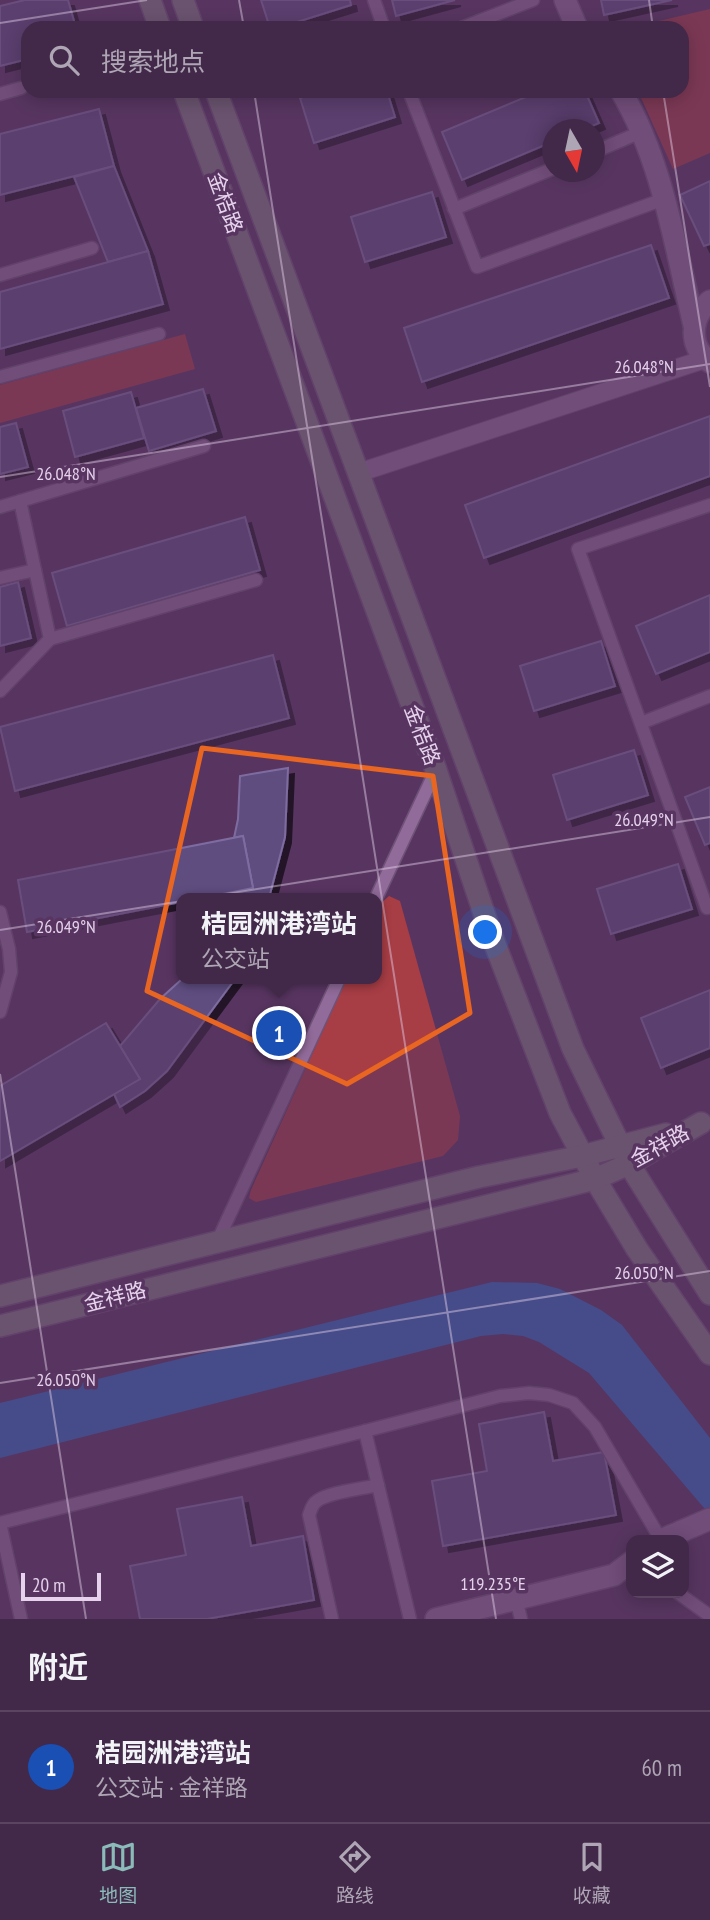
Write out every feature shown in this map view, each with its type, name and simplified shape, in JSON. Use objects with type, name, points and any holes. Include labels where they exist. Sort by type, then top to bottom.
[{"type":"main road","points":[[150,0],[158,21]]},
{"type":"main road","points":[[183,0],[190,21]]},
{"type":"main road","name":"金桔路","points":[[187,98],[436,770],[491,934],[560,1113],[636,1249],[710,1354]]},
{"type":"main road","points":[[219,98],[573,1049],[624,1155],[710,1294]]},
{"type":"main road","name":"金祥路","points":[[0,1296],[479,1177],[582,1156],[624,1155]]},
{"type":"main road","name":"金祥路","points":[[0,1326],[595,1179],[624,1155]]},
{"type":"street","points":[[565,0],[574,21]]},
{"type":"street","points":[[358,473],[708,361],[698,349],[694,338],[694,325],[664,199],[642,132],[625,98]]},
{"type":"street","points":[[694,325],[698,313],[710,301]]},
{"type":"street","points":[[673,1535],[709,1520]]},
{"type":"street","points":[[436,1619],[518,1609],[614,1575],[626,1566]]},
{"type":"lane","points":[[374,0],[382,21]]},
{"type":"lane","points":[[479,21],[533,0]]},
{"type":"lane","points":[[0,94],[21,88]]},
{"type":"lane","points":[[412,98],[477,267],[664,199]]},
{"type":"lane","points":[[605,147],[642,132]]},
{"type":"lane","points":[[454,209],[542,173]]},
{"type":"lane","points":[[0,275],[92,248]]},
{"type":"lane","points":[[0,377],[159,334]]},
{"type":"lane","points":[[0,507],[204,446]]},
{"type":"lane","points":[[20,502],[50,639]]},
{"type":"lane","points":[[709,909],[578,549],[710,505]]},
{"type":"lane","points":[[0,578],[35,570]]},
{"type":"lane","points":[[0,691],[50,639],[256,580]]},
{"type":"lane","points":[[641,723],[710,696]]},
{"type":"lane","points":[[378,893],[436,770]]},
{"type":"lane","points":[[0,912],[9,949],[11,972],[0,1012]]},
{"type":"lane","points":[[217,1242],[337,984]]},
{"type":"lane","points":[[21,1619],[0,1523],[500,1396],[539,1394],[573,1403],[595,1427],[658,1535]]},
{"type":"lane","points":[[365,1431],[410,1619]]},
{"type":"lane","points":[[332,1619],[309,1516],[315,1502],[324,1497],[378,1486]]},
{"type":"lane","points":[[685,1598],[710,1616]]},
{"type":"highlighted area","points":[[202,748],[433,776],[470,1013],[347,1084],[147,991]]},
{"type":"shaded area","points":[[710,9],[710,153],[673,169],[641,98],[689,98],[689,21],[659,21]]},
{"type":"shaded area","points":[[185,334],[195,369],[0,423],[0,385]]},
{"type":"shaded area","points":[[389,896],[400,901],[460,1116],[458,1140],[443,1156],[256,1202],[249,1198],[251,1190],[344,984],[382,984],[382,902]]},
{"type":"water","points":[[492,1282],[537,1283],[560,1289],[601,1310],[622,1325],[710,1438],[710,1515],[589,1373],[539,1342],[523,1336],[503,1334],[481,1336],[0,1458],[0,1403]]},
{"type":"building","points":[[25,0],[68,0],[74,21],[21,21],[21,61],[0,66],[0,6]]},
{"type":"building","points":[[261,0],[350,0],[351,5],[300,21],[268,21]]},
{"type":"building","points":[[392,0],[455,0],[396,16]]},
{"type":"building","points":[[601,0],[672,0],[604,15]]},
{"type":"building","points":[[300,98],[389,98],[395,117],[314,143]]},
{"type":"building","points":[[523,98],[588,98],[597,119],[542,119],[542,146],[462,180],[442,132]]},
{"type":"building","points":[[99,109],[114,166],[0,195],[0,134]]},
{"type":"building","points":[[114,166],[148,251],[108,262],[74,177]]},
{"type":"building","points":[[710,181],[710,244],[704,246],[680,195]]},
{"type":"building","points":[[432,192],[446,237],[365,262],[351,217]]},
{"type":"building","points":[[651,245],[669,298],[422,382],[404,328]]},
{"type":"building","points":[[148,251],[163,304],[0,349],[0,292]]},
{"type":"building","points":[[203,389],[216,431],[149,451],[136,408]]},
{"type":"building","points":[[131,392],[144,438],[75,457],[63,411]]},
{"type":"building","points":[[710,416],[710,476],[484,558],[465,505]]},
{"type":"building","points":[[16,423],[28,467],[0,474],[0,427]]},
{"type":"building","points":[[245,517],[260,570],[67,626],[52,573]]},
{"type":"building","points":[[18,582],[31,638],[0,646],[0,587]]},
{"type":"building","points":[[710,595],[710,652],[656,674],[636,626]]},
{"type":"building","points":[[601,641],[615,686],[534,711],[520,666]]},
{"type":"building","points":[[273,655],[289,718],[15,791],[0,727]]},
{"type":"building","points":[[634,750],[648,795],[567,820],[553,775]]},
{"type":"building","points":[[288,768],[285,837],[270,893],[230,893],[253,888],[243,836],[234,838],[238,819],[240,776]]},
{"type":"building","points":[[710,787],[710,843],[705,845],[685,797]]},
{"type":"building","points":[[243,836],[253,888],[228,893],[176,893],[176,903],[27,932],[18,880]]},
{"type":"building","points":[[678,864],[692,909],[611,934],[597,889]]},
{"type":"building","points":[[176,984],[231,984],[167,1071],[145,1091],[120,1107],[114,1094],[140,1079],[120,1046]]},
{"type":"building","points":[[710,990],[710,1048],[661,1068],[641,1018]]},
{"type":"building","points":[[106,1023],[140,1079],[0,1161],[0,1086]]},
{"type":"building","points":[[544,1412],[553,1461],[604,1452],[616,1515],[443,1546],[432,1481],[487,1471],[479,1424]]},
{"type":"building","points":[[242,1497],[251,1546],[303,1536],[314,1600],[207,1619],[140,1619],[130,1566],[186,1555],[177,1509]]},
{"type":"place","name":"桔园洲港湾站","points":[[279,1033]]}]
